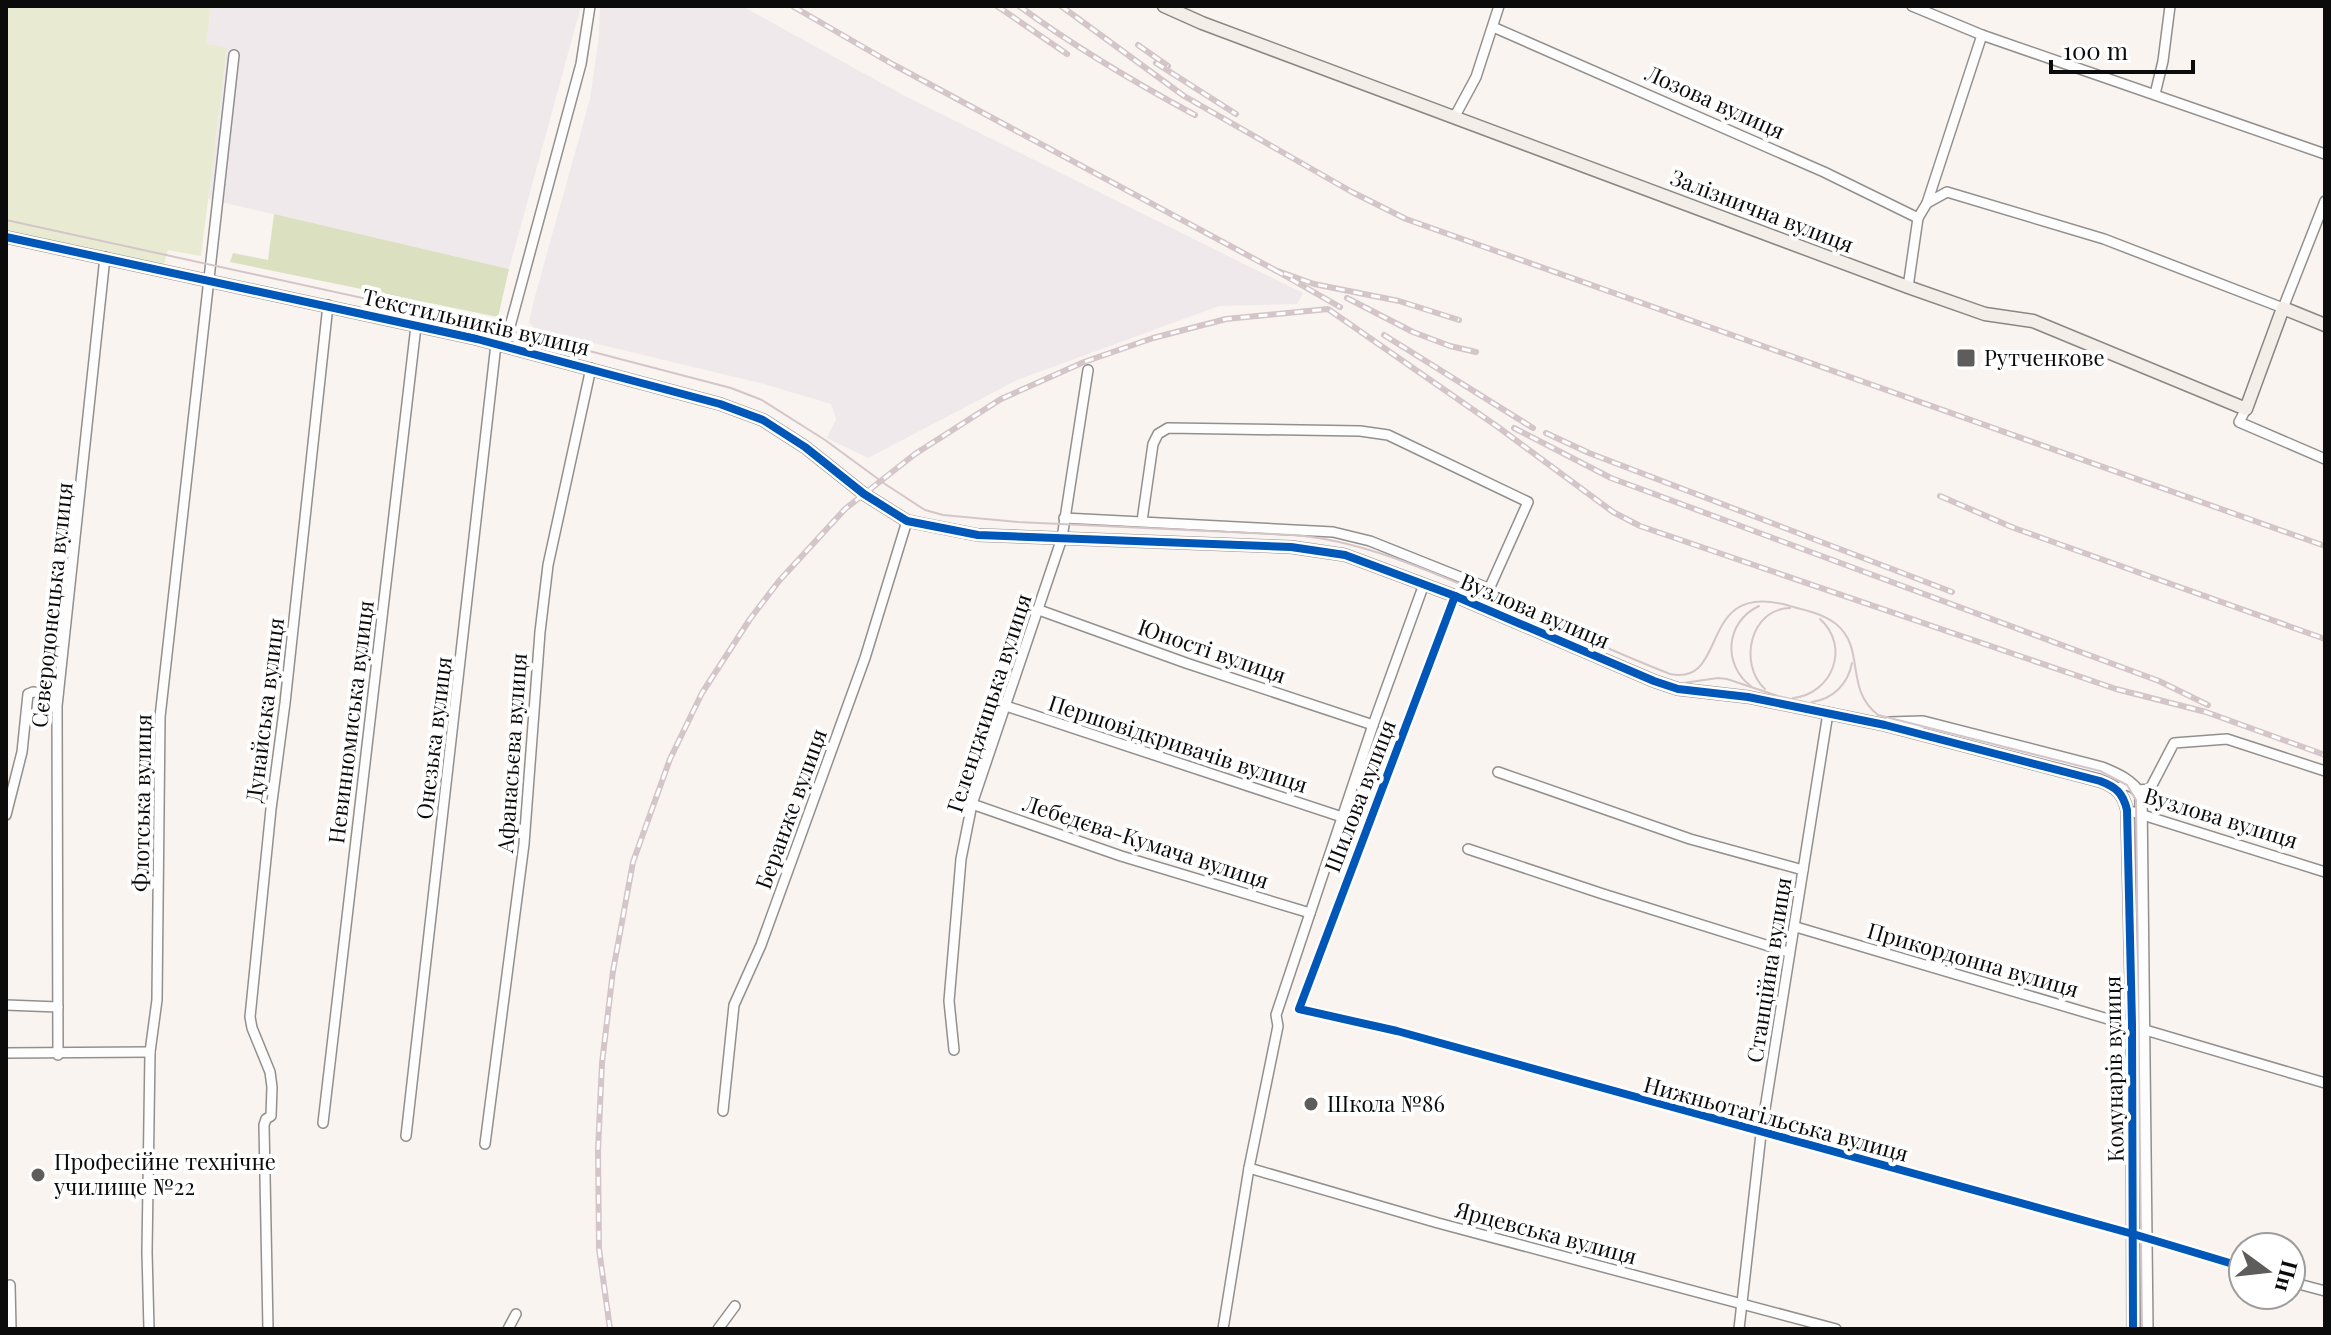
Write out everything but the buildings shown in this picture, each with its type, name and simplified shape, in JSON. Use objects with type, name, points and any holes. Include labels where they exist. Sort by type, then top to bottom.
[{"type":"main road","name":"Залізнична вулиця","points":[[1164,6],[1202,23],[1908,287],[1985,314],[2033,321],[2246,409]]},
{"type":"main road","points":[[2246,409],[2283,308],[2325,325]]},
{"type":"street","points":[[496,344],[506,337],[509,330],[581,64],[590,6]]},
{"type":"street","points":[[1455,116],[1476,77],[1498,6]]},
{"type":"street","points":[[1912,6],[1982,35],[2325,154]]},
{"type":"street","points":[[2155,94],[2170,6]]},
{"type":"street","name":"Лозова вулиця","points":[[1493,27],[1824,172],[1918,218]]},
{"type":"street","points":[[1908,287],[1918,218],[1927,203],[1982,35]]},
{"type":"street","name":"Флотська вулиця","points":[[149,1329],[150,1052],[157,1000],[160,717],[234,55]]},
{"type":"street","points":[[1927,203],[1947,192],[2104,239],[2283,308],[2325,201]]},
{"type":"street","name":"Текстильників вулиця","points":[[6,237],[496,344],[720,404],[763,420],[805,447],[864,494],[907,521]]},
{"type":"street","name":"Сєвєродонецька вулиця","points":[[58,1055],[58,694],[105,257]]},
{"type":"street","name":"Дунайська вулиця","points":[[268,1329],[264,1125],[271,1116],[272,1087],[270,1072],[250,1017],[328,305]]},
{"type":"street","name":"Невинномиська вулиця","points":[[323,1123],[416,326]]},
{"type":"street","name":"Онезька вулиця","points":[[406,1136],[496,344]]},
{"type":"street","name":"Афанасьєва вулиця","points":[[485,1144],[524,844],[548,565],[591,368]]},
{"type":"street","name":"Геленджицька вулиця","points":[[954,1050],[949,1001],[961,859],[972,804],[1003,705],[1062,538],[1088,370]]},
{"type":"street","points":[[2246,409],[2239,422],[2325,459]]},
{"type":"street","name":"Вузлова вулиця","points":[[1142,521],[1153,444],[1158,434],[1168,428],[1360,431],[1388,435],[1528,502],[1481,607]]},
{"type":"street","points":[[1064,518],[1333,532],[1370,541],[1490,589]]},
{"type":"street","name":"Вузлова вулиця","points":[[907,521],[978,535],[1306,549],[1345,555],[1455,596],[1666,685],[1748,697],[1885,725],[2117,788],[2127,785],[2139,793]]},
{"type":"street","name":"Беранже вулиця","points":[[723,1111],[734,1005],[761,945],[865,658],[907,521]]},
{"type":"street","name":"Шилова вулиця","points":[[1223,1329],[1249,1168],[1278,1026],[1276,1015],[1373,725],[1424,584]]},
{"type":"street","name":"Шилова вулиця","points":[[1299,1009],[1455,596]]},
{"type":"street","name":"Юності вулиця","points":[[1039,610],[1373,725]]},
{"type":"street","points":[[6,815],[22,752],[28,694],[58,694]]},
{"type":"street","name":"Першовідкривачів вулиця","points":[[1003,705],[1342,817]]},
{"type":"street","name":"Станційна вулиця","points":[[1739,1329],[1761,1134],[1828,713]]},
{"type":"street","name":"Вузлова вулиця","points":[[1885,725],[1923,722],[2102,768],[2122,777],[2139,793]]},
{"type":"street","name":"Вузлова вулиця","points":[[2139,793],[2150,789],[2174,743],[2227,739],[2325,771]]},
{"type":"street","points":[[1498,772],[1690,839],[1803,870]]},
{"type":"street","name":"Вузлова вулиця","points":[[2117,788],[2127,810],[2325,872]]},
{"type":"street","name":"Комунарів вулиця","points":[[2139,793],[2142,815],[2147,1329]]},
{"type":"street","name":"Лебедєва-Кумача вулиця","points":[[972,804],[1121,856],[1310,913]]},
{"type":"street","name":"Комунарів вулиця","points":[[2127,810],[2132,1024],[2133,1329]]},
{"type":"street","points":[[1468,849],[1788,952]]},
{"type":"street","name":"Прикордонна вулиця","points":[[1796,927],[2325,1083]]},
{"type":"street","points":[[6,1005],[58,1007]]},
{"type":"street","name":"Нижньотагільська вулиця","points":[[1299,1009],[1397,1031],[2227,1262]]},
{"type":"street","points":[[6,1053],[150,1052]]},
{"type":"street","name":"Ярцевська вулиця","points":[[1249,1168],[1438,1223],[1836,1329]]},
{"type":"street","points":[[10,1285],[11,1329]]},
{"type":"street","points":[[718,1329],[735,1306]]},
{"type":"street","points":[[508,1329],[516,1314]]},
{"type":"shaded area","points":[[211,6],[581,6],[509,269],[208,199],[227,49],[206,44]]},
{"type":"shaded area","points":[[600,6],[742,6],[903,95],[1303,293],[1297,304],[1219,306],[1017,380],[868,458],[827,438],[836,419],[831,404],[764,384],[535,329],[529,322],[534,300],[590,99]]},
{"type":"green space","points":[[6,6],[211,6],[206,44],[227,48],[201,256],[168,250],[162,271],[6,237]]},
{"type":"green space","points":[[274,214],[509,269],[498,317],[230,262],[233,253],[268,260]]},
{"type":"tram line","points":[[6,220],[509,330],[731,388],[762,400],[925,510],[943,515],[1018,522],[1293,535],[1341,542],[1434,573],[1670,674],[1689,674],[1701,665],[1726,619],[1740,607],[1760,601],[1790,606],[1826,618],[1845,634],[1854,656],[1861,693],[1878,715],[2100,771],[2127,785],[2136,800],[2142,1329]]},
{"type":"tram line","points":[[1752,687],[1736,667],[1732,644],[1739,622],[1759,606]]},
{"type":"tram line","points":[[1765,689],[1752,666],[1752,640],[1765,618],[1776,611],[1790,608]]},
{"type":"tram line","points":[[1793,698],[1807,695],[1818,688],[1833,668],[1834,643],[1820,619]]},
{"type":"tram line","points":[[1812,702],[1827,698],[1838,689],[1847,678],[1852,663]]},
{"type":"tram line","points":[[1683,683],[1727,679],[1778,696],[1881,720]]},
{"type":"railway","points":[[997,6],[1067,54]]},
{"type":"railway","points":[[1019,6],[1105,64],[1195,115]]},
{"type":"railway","points":[[1061,6],[1184,96],[1352,192],[1406,219],[2325,546]]},
{"type":"railway","points":[[794,7],[894,65],[1275,270],[1314,284],[1399,301],[1459,320]]},
{"type":"railway","points":[[1138,45],[1168,66]]},
{"type":"railway","points":[[1156,63],[1236,114]]},
{"type":"railway","points":[[1275,270],[1340,307]]},
{"type":"railway","points":[[1347,298],[1413,332],[1476,352]]},
{"type":"railway","points":[[610,1329],[599,1249],[598,1150],[602,1063],[613,971],[633,862],[670,759],[702,693],[779,581],[845,509],[915,454],[1001,399],[1084,362],[1153,338],[1226,319],[1328,309],[1498,427],[1613,512],[1640,526],[2116,689],[2206,712],[2325,755]]},
{"type":"railway","points":[[1384,335],[1533,428]]},
{"type":"railway","points":[[1514,428],[1611,478],[2159,681],[2208,705]]},
{"type":"railway","points":[[1546,433],[1589,453],[1952,592]]},
{"type":"railway","points":[[1940,496],[2014,528],[2325,639]]},
{"type":"cycle path","points":[[6,237],[477,339],[720,404],[763,420],[805,447],[864,494],[907,521],[978,535],[1291,547],[1345,555],[1455,596],[1678,689],[1748,697],[1885,725],[2110,786],[2121,795],[2127,810],[2132,1024],[2133,1329]]},
{"type":"cycle path","points":[[1455,596],[1299,1009],[1397,1031],[2227,1262]]},
{"type":"place","name":"Рутченкове","points":[[1966,358]]},
{"type":"place","name":"Школа №86","points":[[1311,1104]]},
{"type":"place","name":"Професійне технічне училище №22","points":[[38,1175]]}]
